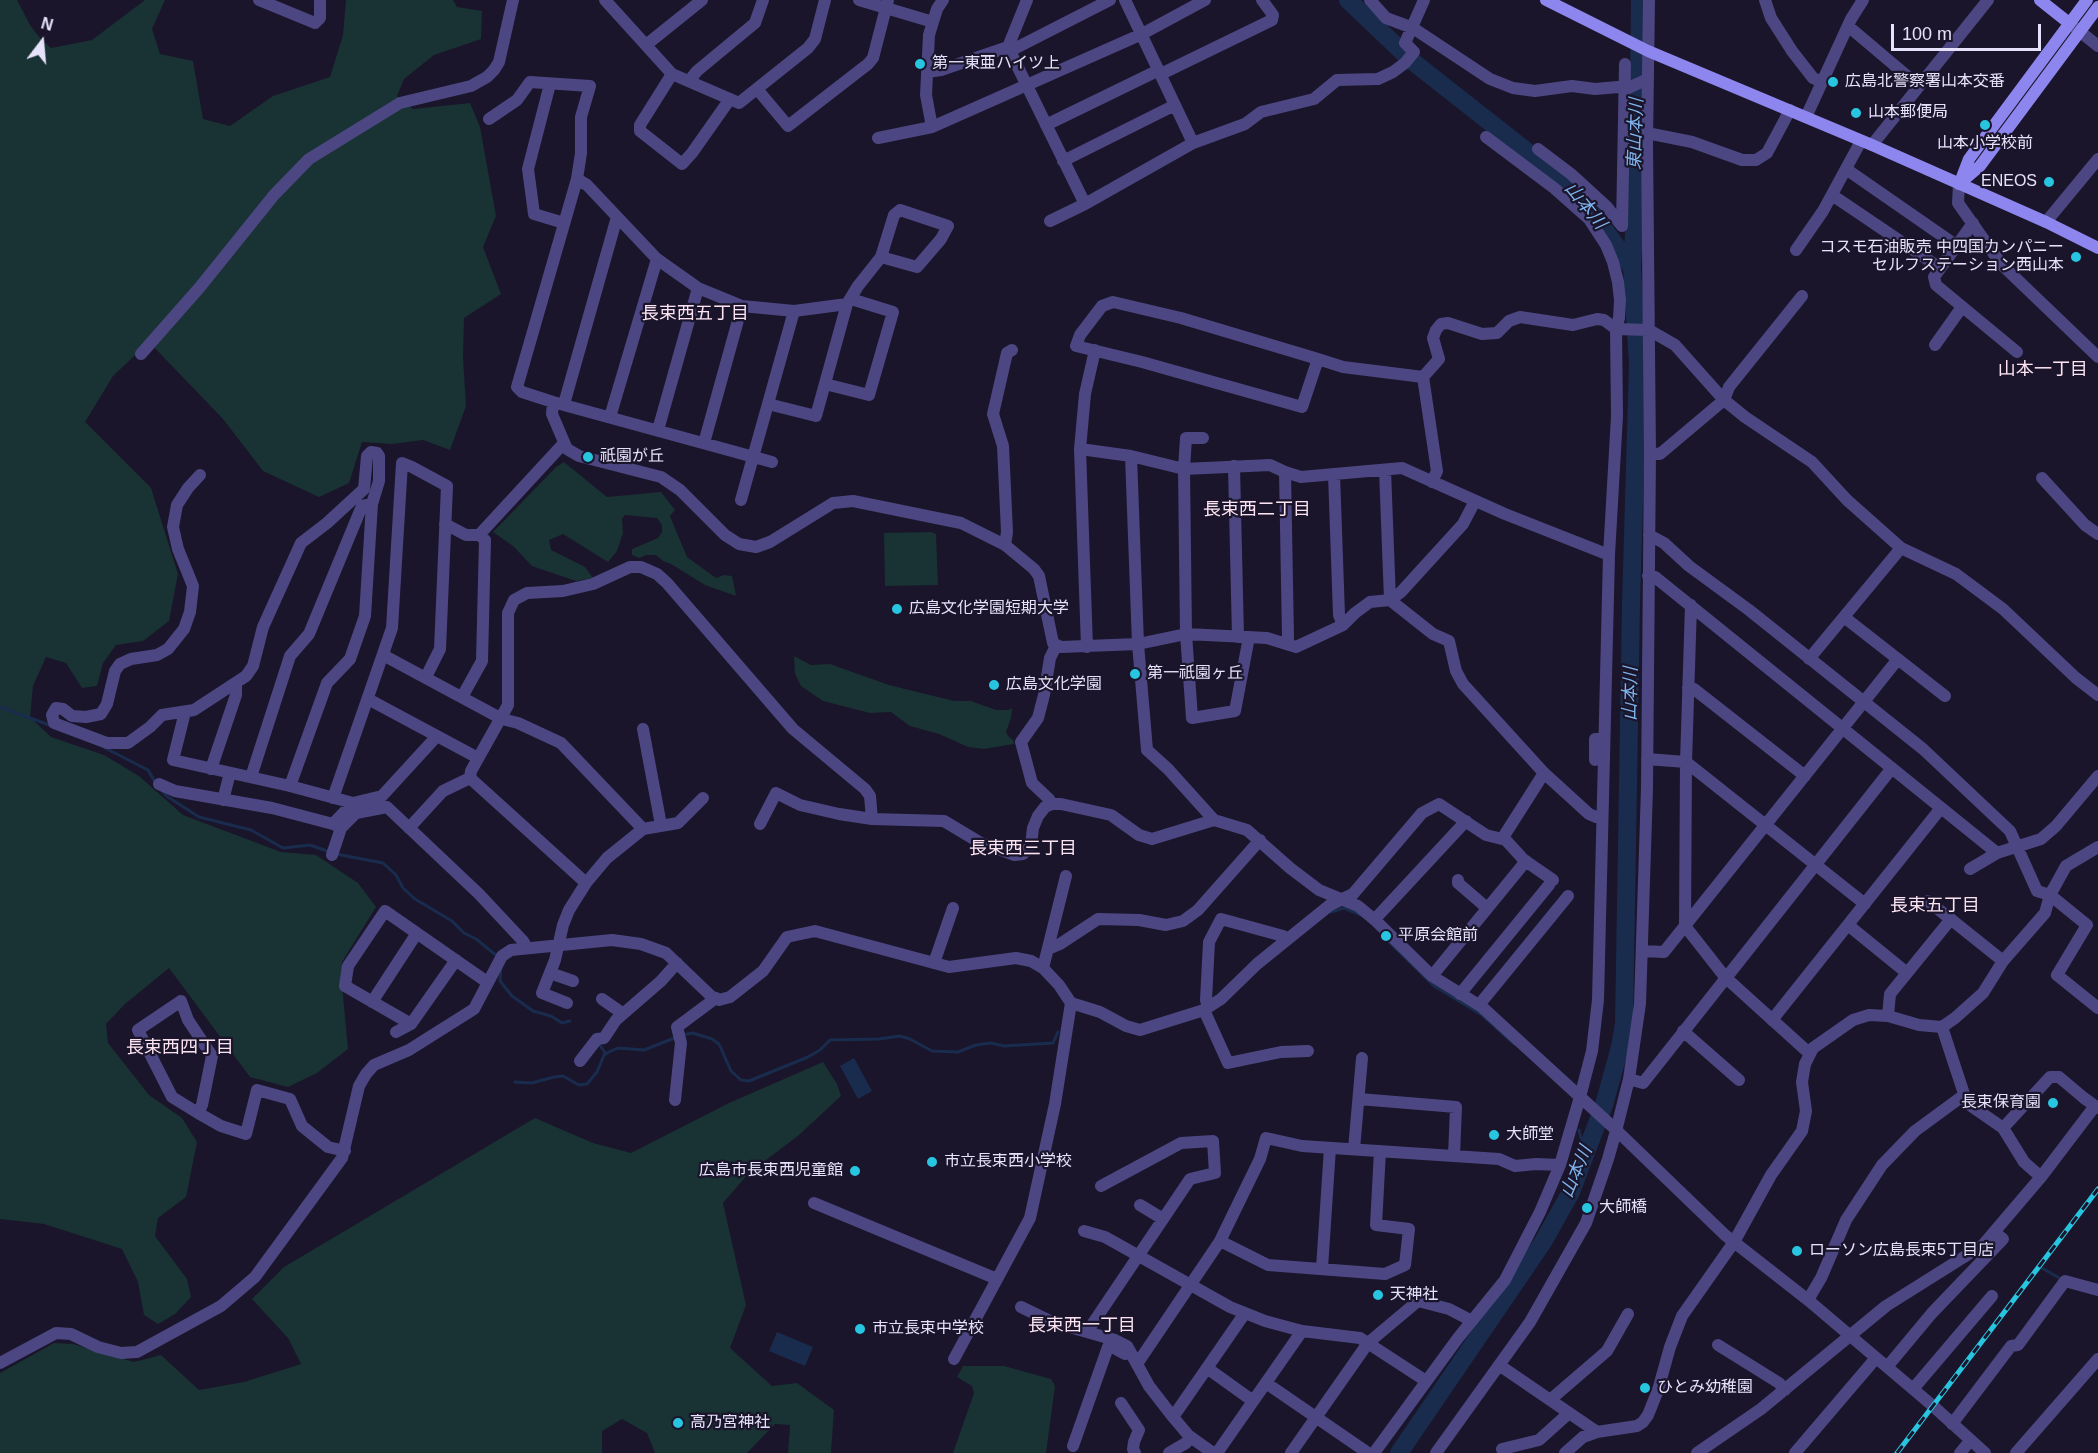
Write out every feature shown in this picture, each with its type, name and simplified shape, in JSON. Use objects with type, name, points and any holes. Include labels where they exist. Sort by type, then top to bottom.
[{"type":"street","points":[[259,0],[315,23],[320,18],[320,0]]},
{"type":"street","points":[[141,354],[200,287],[274,195],[309,159],[400,103],[471,86],[487,77],[499,62],[513,0]]},
{"type":"street","points":[[646,45],[702,0]]},
{"type":"street","points":[[689,81],[697,71],[755,23],[763,0]]},
{"type":"street","points":[[611,1],[672,74],[739,103],[808,48],[815,39],[825,0]]},
{"type":"street","points":[[860,0],[887,4],[933,21]]},
{"type":"street","points":[[932,128],[926,95],[929,35],[937,9],[943,0]]},
{"type":"street","points":[[1028,0],[1009,49],[1085,204]]},
{"type":"street","points":[[927,72],[941,70],[1009,49],[1110,0]]},
{"type":"street","points":[[1125,0],[1193,143]]},
{"type":"street","points":[[878,138],[932,128],[1142,34],[1205,0]]},
{"type":"street","points":[[1046,126],[1272,20],[1273,15],[1262,0]]},
{"type":"street","points":[[1370,0],[1386,18],[1413,28],[1490,79],[1513,88],[1535,91],[1572,86],[1595,89],[1626,88],[1648,79]]},
{"type":"street","points":[[1050,221],[1085,204],[1193,143],[1245,124],[1261,112],[1314,99],[1337,80],[1378,79],[1409,59],[1414,52],[1405,43],[1424,0]]},
{"type":"street","points":[[1546,0],[1646,51],[1866,143],[2046,222],[2098,248]]},
{"type":"street","points":[[1436,1453],[1530,1322],[1586,1223],[1608,1159],[1614,1129],[1629,1079],[1640,1004],[1647,759],[1650,453],[1646,51],[1649,0]]},
{"type":"street","points":[[1765,0],[1772,18],[1792,51],[1813,78],[1822,82]]},
{"type":"street","points":[[1806,117],[1848,26],[1863,0]]},
{"type":"street","points":[[1796,250],[1823,212],[1846,169],[1866,143],[1919,86],[1988,0]]},
{"type":"street","points":[[2040,0],[2098,46]]},
{"type":"street","points":[[2087,0],[2074,27],[1980,166],[1959,184],[1958,203],[2001,264],[2098,357]]},
{"type":"street","points":[[757,89],[788,126],[873,58],[887,4]]},
{"type":"street","points":[[2074,27],[2098,7]]},
{"type":"street","points":[[1848,26],[1919,86]]},
{"type":"street","points":[[1538,148],[1607,207],[1622,226],[1625,64]]},
{"type":"street","points":[[672,74],[640,125],[640,131],[682,164],[730,99]]},
{"type":"street","points":[[489,118],[517,100],[530,82],[590,86],[581,117],[581,153],[577,179],[517,387],[522,392],[558,403],[772,462]]},
{"type":"street","points":[[550,84],[528,169],[534,214],[564,223]]},
{"type":"street","points":[[1063,161],[1175,105]]},
{"type":"street","points":[[1647,133],[1692,142],[1742,160],[1756,160],[1767,153],[1790,110]]},
{"type":"street","points":[[1374,1453],[1504,1280],[1540,1212],[1560,1165],[1583,1100],[1598,1000],[1601,930],[1600,758],[1617,416],[1616,329],[1620,300],[1618,282],[1613,262],[1599,232],[1577,207],[1486,137]]},
{"type":"street","points":[[2046,222],[2098,159]]},
{"type":"street","points":[[1846,169],[1957,246]]},
{"type":"street","points":[[577,179],[587,185],[657,259],[698,288],[742,306],[794,311],[849,301],[894,312],[869,395],[825,384]]},
{"type":"street","points":[[1832,195],[1940,268]]},
{"type":"street","points":[[768,404],[816,416],[849,301],[881,257],[894,215],[900,210],[948,226],[942,239],[917,267],[881,257]]},
{"type":"street","points":[[617,217],[558,403],[552,414],[567,449],[579,456],[661,477],[680,490],[725,535],[739,544],[756,547],[770,542],[833,503],[853,501],[961,523],[1005,545],[1034,568],[1040,576],[1053,643],[1056,646]]},
{"type":"street","points":[[1972,224],[1934,277],[1936,285],[2017,352]]},
{"type":"street","points":[[610,417],[657,259]]},
{"type":"street","points":[[658,430],[698,288]]},
{"type":"street","points":[[1650,453],[1660,454],[1724,400],[1729,387],[1802,296]]},
{"type":"street","points":[[1318,359],[1302,407],[1076,346],[1080,335],[1102,306],[1113,302],[1181,318],[1318,359],[1344,367],[1423,377]]},
{"type":"street","points":[[704,443],[742,306]]},
{"type":"street","points":[[1935,345],[1962,307]]},
{"type":"street","points":[[741,500],[794,311]]},
{"type":"street","points":[[1423,377],[1439,359],[1433,338],[1441,324],[1448,323],[1482,334],[1497,333],[1509,321],[1520,317],[1573,325],[1597,319],[1604,320],[1616,329],[1650,330],[1676,345],[1724,400],[1745,417],[1812,462],[1847,500],[1901,548],[1956,574],[2003,609],[2076,678],[2098,694]]},
{"type":"street","points":[[1005,545],[1007,532],[1003,446],[993,414],[1007,353],[1012,350]]},
{"type":"street","points":[[1087,647],[1080,449],[1085,394],[1095,350]]},
{"type":"street","points":[[1423,377],[1437,471],[1432,482]]},
{"type":"street","points":[[1203,438],[1186,438],[1184,469],[1186,634],[1192,718],[1235,711],[1243,637],[1234,466]]},
{"type":"street","points":[[445,524],[466,536],[479,535],[564,442]]},
{"type":"street","points":[[1080,449],[1131,456],[1184,469],[1270,465],[1301,477],[1402,468],[1475,501],[1609,555]]},
{"type":"street","points":[[200,475],[177,505],[173,526],[178,549],[193,586],[190,612],[184,629],[168,649],[157,655],[120,664],[115,671],[107,704],[101,714],[86,717],[72,716],[63,709],[56,708],[52,715],[54,723],[107,743],[128,742],[162,715],[194,710],[246,676],[253,666],[263,627],[301,543],[364,489],[367,456],[371,452],[376,453],[379,456],[379,482],[372,504],[365,616],[350,658],[327,683],[291,786]]},
{"type":"street","points":[[1131,456],[1137,644],[1147,750],[1168,769],[1214,820],[1247,830],[1319,890],[1358,906],[1432,976],[1479,1005],[1734,1242],[1887,1366],[1985,1453]]},
{"type":"street","points":[[333,798],[392,628],[402,463],[447,486],[440,649],[426,677]]},
{"type":"street","points":[[1385,470],[1390,600],[1433,634],[1449,641],[1456,671],[1463,684],[1544,773],[1589,814],[1596,817]]},
{"type":"street","points":[[1285,472],[1288,638],[1286,644]]},
{"type":"street","points":[[1334,474],[1339,615],[1343,626]]},
{"type":"street","points":[[2042,478],[2085,525],[2098,534]]},
{"type":"street","points":[[1056,646],[1137,644],[1186,634],[1266,638],[1296,647],[1343,626],[1370,602],[1390,600],[1401,592],[1463,524],[1475,501]]},
{"type":"street","points":[[251,777],[290,656],[309,634],[362,506],[372,504]]},
{"type":"street","points":[[462,697],[482,661],[485,540],[479,535]]},
{"type":"street","points":[[1649,535],[1664,543],[1689,566],[1749,610],[1923,749],[2010,831],[2037,891],[2050,895],[2087,925],[2057,975],[2098,1008]]},
{"type":"street","points":[[1809,659],[1901,548]]},
{"type":"street","points":[[470,778],[471,771],[508,705],[508,613],[514,600],[527,593],[563,591],[593,584],[630,567],[641,567],[657,574],[667,583],[794,729],[865,789],[870,796],[873,819]]},
{"type":"street","points":[[1648,576],[1655,577],[1997,853]]},
{"type":"street","points":[[1690,605],[1685,926],[1725,977],[1809,1053]]},
{"type":"street","points":[[1844,617],[1945,696]]},
{"type":"street","points":[[1052,804],[1032,783],[1021,742],[1038,718],[1050,658],[1056,646]]},
{"type":"street","points":[[383,655],[502,719],[518,723],[561,743],[643,829]]},
{"type":"street","points":[[1642,951],[1664,952],[1898,659]]},
{"type":"street","points":[[211,769],[236,695],[236,683]]},
{"type":"street","points":[[1688,688],[1694,689],[1805,776]]},
{"type":"street","points":[[368,699],[478,758]]},
{"type":"street","points":[[185,712],[173,760],[291,786],[353,803],[382,796],[437,735]]},
{"type":"street","points":[[643,729],[661,825]]},
{"type":"street","points":[[1598,739],[1595,739],[1600,758],[1602,757],[1596,817],[1595,920],[1601,930]]},
{"type":"street","points":[[1647,759],[1686,762],[1865,904]]},
{"type":"street","points":[[1629,1079],[1643,1083],[1892,768]]},
{"type":"street","points":[[224,800],[230,773]]},
{"type":"street","points":[[0,1363],[56,1333],[71,1334],[98,1347],[121,1353],[137,1352],[221,1306],[255,1277],[342,1158],[359,1086],[366,1074],[374,1065],[409,1050],[474,1009],[502,956],[511,950],[612,940],[641,944],[666,953],[719,1000],[730,997],[763,970],[787,937],[815,931],[949,968],[1016,958],[1031,961],[1043,968],[1059,985],[1071,1003],[1100,1012],[1126,1026],[1140,1030],[1206,1009],[1221,999],[1287,939],[1330,905],[1353,894],[1422,813],[1439,804],[1486,835],[1502,839],[1544,773]]},
{"type":"street","points":[[1970,869],[1997,853],[2041,839],[2098,776]]},
{"type":"street","points":[[409,828],[443,791],[470,778]]},
{"type":"street","points":[[470,778],[586,883]]},
{"type":"street","points":[[159,784],[175,791],[272,808],[337,826],[356,813],[387,807],[479,894],[527,948]]},
{"type":"street","points":[[760,824],[776,793],[800,805],[839,814],[873,819],[944,821],[979,842],[1014,855],[1023,854],[1031,844],[1038,816],[1045,807],[1052,804],[1111,815],[1138,835],[1152,839],[1214,820]]},
{"type":"street","points":[[567,1003],[542,993],[569,910],[586,883],[607,858],[643,829],[678,823],[703,798]]},
{"type":"street","points":[[333,853],[337,826],[353,803]]},
{"type":"street","points":[[1772,1020],[1941,808]]},
{"type":"street","points":[[1375,920],[1466,821]]},
{"type":"street","points":[[1460,994],[1551,882],[1503,837]]},
{"type":"street","points":[[1048,949],[1060,944],[1098,919],[1139,920],[1166,925],[1183,921],[1197,910],[1260,840]]},
{"type":"street","points":[[1564,1453],[1583,1437],[1597,1432],[1637,1426],[1643,1422],[1658,1390],[1670,1347],[1682,1316],[1734,1242],[1771,1175],[1802,1131],[1806,1111],[1802,1082],[1809,1053],[1853,1020],[1869,1015],[1888,1016],[1919,1025],[1942,1027],[1983,993],[2003,961],[2044,912],[2050,895],[2066,866],[2098,847]]},
{"type":"street","points":[[1432,976],[1526,861]]},
{"type":"street","points":[[1043,968],[1066,876]]},
{"type":"street","points":[[1458,880],[1458,883],[1487,908]]},
{"type":"street","points":[[1479,1005],[1568,896]]},
{"type":"street","points":[[1928,901],[2003,961]]},
{"type":"street","points":[[934,963],[953,908]]},
{"type":"street","points":[[411,1024],[345,986],[348,966],[385,911],[487,982]]},
{"type":"street","points":[[1287,939],[1221,919],[1209,942],[1206,1009],[1228,1063],[1281,1052],[1308,1051]]},
{"type":"street","points":[[1888,1016],[1890,994],[1951,919]]},
{"type":"street","points":[[1848,925],[1907,973]]},
{"type":"street","points":[[372,1002],[417,933]]},
{"type":"street","points":[[396,1032],[411,1024],[456,960]]},
{"type":"street","points":[[580,1061],[597,1039],[604,1038],[622,1014],[661,981],[677,963]]},
{"type":"street","points":[[550,973],[573,981]]},
{"type":"street","points":[[675,1100],[681,1043],[677,1027],[716,998]]},
{"type":"street","points":[[602,999],[622,1014]]},
{"type":"street","points":[[198,1113],[202,1105],[212,1056],[188,1020],[181,1000],[138,1030],[172,1097],[198,1113],[221,1126],[246,1134],[257,1090],[290,1099],[302,1126],[328,1147],[345,1151]]},
{"type":"street","points":[[954,1359],[1030,1218],[1055,1104],[1071,1003]]},
{"type":"street","points":[[1942,1027],[1967,1103],[2003,1128],[2024,1162],[2041,1177]]},
{"type":"street","points":[[587,1030],[597,1039]]},
{"type":"street","points":[[1683,1031],[1738,1080]]},
{"type":"street","points":[[1354,1149],[1362,1058]]},
{"type":"street","points":[[1697,1453],[1761,1409],[1886,1306],[1983,1245],[2097,1107],[2059,1077],[2050,1077],[2003,1128]]},
{"type":"street","points":[[1808,1300],[1821,1278],[1846,1220],[1882,1165],[1915,1131],[1964,1095]]},
{"type":"street","points":[[1359,1099],[1456,1107],[1454,1156]]},
{"type":"street","points":[[1134,1359],[1192,1285],[1220,1241],[1256,1168],[1266,1138],[1302,1146],[1499,1159],[1515,1166],[1560,1165]]},
{"type":"street","points":[[1087,1332],[1190,1179],[1215,1173],[1214,1141],[1180,1143],[1101,1186]]},
{"type":"street","points":[[1322,1268],[1330,1148]]},
{"type":"street","points":[[1220,1241],[1268,1265],[1385,1274],[1405,1265],[1409,1229],[1376,1225],[1380,1151]]},
{"type":"street","points":[[814,1203],[997,1280]]},
{"type":"street","points":[[1140,1205],[1163,1219]]},
{"type":"street","points":[[1084,1232],[1105,1238],[1245,1313],[1265,1321],[1302,1331],[1360,1338],[1426,1381]]},
{"type":"street","points":[[1887,1366],[1932,1313],[2003,1239],[1994,1232]]},
{"type":"street","points":[[1952,1424],[2011,1346],[2018,1345],[2065,1281],[2098,1290]]},
{"type":"street","points":[[1913,1389],[1992,1296]]},
{"type":"street","points":[[1291,1453],[1368,1343],[1418,1301],[1449,1309],[1472,1321]]},
{"type":"street","points":[[1021,1307],[1052,1322],[1115,1340],[1127,1346],[1149,1386],[1173,1417],[1191,1437],[1215,1453],[1302,1331]]},
{"type":"street","points":[[1173,1417],[1245,1313]]},
{"type":"street","points":[[1550,1400],[1607,1351],[1628,1314]]},
{"type":"street","points":[[1718,1345],[1779,1383],[1785,1390]]},
{"type":"street","points":[[1073,1446],[1108,1347],[1134,1359]]},
{"type":"street","points":[[1796,1453],[1876,1358]]},
{"type":"street","points":[[2016,1453],[2098,1359]]},
{"type":"street","points":[[1499,1365],[1597,1432]]},
{"type":"street","points":[[1207,1368],[1253,1401]]},
{"type":"street","points":[[1266,1383],[1368,1453]]},
{"type":"street","points":[[1121,1403],[1139,1430],[1132,1449],[1135,1453]]},
{"type":"street","points":[[1502,1449],[1539,1440],[1569,1413]]},
{"type":"street","points":[[1169,1453],[1186,1443],[1191,1437]]},
{"type":"street","points":[[1960,1453],[1970,1441]]},
{"type":"green space","points":[[0,0],[17,0],[30,25],[51,48],[92,40],[145,0],[165,0],[152,29],[160,54],[193,61],[203,119],[230,126],[273,96],[330,77],[343,35],[346,0],[453,0],[457,7],[482,11],[481,39],[434,55],[404,79],[397,96],[413,109],[470,103],[480,127],[496,216],[483,247],[501,294],[464,318],[463,358],[466,406],[450,450],[423,440],[392,444],[362,442],[349,483],[319,497],[263,471],[223,419],[149,342],[113,376],[85,422],[151,488],[178,574],[169,621],[143,641],[116,645],[103,663],[97,686],[82,688],[66,663],[46,657],[33,686],[30,717],[51,737],[104,755],[139,776],[183,815],[281,852],[316,855],[358,883],[376,907],[342,962],[348,1049],[317,1073],[288,1087],[250,1077],[169,968],[125,1004],[106,1024],[108,1043],[149,1095],[182,1118],[197,1142],[186,1197],[158,1218],[155,1236],[187,1279],[191,1297],[175,1314],[158,1324],[144,1315],[138,1282],[122,1249],[44,1224],[0,1219]]},
{"type":"green space","points":[[564,462],[607,497],[661,492],[675,510],[670,516],[687,557],[716,578],[724,575],[732,576],[736,596],[705,585],[656,555],[639,558],[632,555],[632,549],[658,538],[662,532],[662,525],[657,518],[625,515],[622,519],[623,533],[617,551],[608,562],[563,534],[549,540],[551,550],[585,567],[593,578],[576,581],[532,566],[513,546],[493,532],[556,467]]},
{"type":"green space","points":[[931,532],[936,534],[938,585],[885,586],[884,533]]},
{"type":"green space","points":[[794,656],[811,665],[830,664],[889,685],[954,701],[971,701],[996,710],[1012,708],[1006,732],[1014,744],[984,749],[968,747],[939,734],[910,726],[891,712],[870,713],[823,701],[801,686],[795,674]]},
{"type":"green space","points":[[823,1062],[837,1084],[841,1096],[799,1135],[749,1173],[723,1203],[746,1305],[730,1348],[772,1386],[797,1383],[834,1410],[831,1453],[788,1453],[790,1425],[775,1424],[747,1453],[655,1453],[647,1433],[622,1419],[602,1431],[602,1453],[0,1453],[0,1373],[54,1343],[73,1344],[134,1362],[161,1355],[199,1390],[244,1382],[301,1364],[288,1338],[252,1299],[284,1267],[535,1118],[593,1143],[631,1153],[729,1103]]},
{"type":"green space","points":[[963,1366],[1004,1366],[1051,1379],[1055,1386],[1046,1453],[953,1453],[974,1393],[972,1386],[957,1377]]},
{"type":"water","points":[[854,1058],[872,1091],[858,1099],[840,1066]]},
{"type":"water","points":[[777,1332],[813,1347],[805,1366],[769,1351]]},
{"type":"waterway","name":"山本川","points":[[1348,0],[1412,61],[1576,190],[1632,268]]},
{"type":"waterway","name":"山本川","points":[[1399,1453],[1543,1242],[1571,1192],[1604,1105],[1624,1024],[1631,604],[1638,364],[1632,268],[1638,166],[1640,0]]},
{"type":"waterway","points":[[0,707],[52,726]]},
{"type":"waterway","points":[[105,748],[148,770],[155,782]]},
{"type":"waterway","points":[[161,790],[199,817],[251,830],[283,848],[310,845],[330,852]]},
{"type":"waterway","points":[[336,854],[383,863],[415,899],[452,921],[464,933],[476,939],[497,956]]},
{"type":"waterway","points":[[1331,912],[1344,908],[1361,915]]},
{"type":"waterway","points":[[1381,934],[1434,986],[1482,1015],[1514,1044]]},
{"type":"waterway","points":[[501,967],[500,981],[512,996],[533,1011],[551,1016],[562,1023],[570,1021]]},
{"type":"waterway","points":[[682,1035],[693,1033],[712,1039],[719,1044],[731,1071],[741,1080],[749,1081],[808,1057],[830,1040],[900,1036],[932,1051],[958,1052],[976,1045],[991,1043],[1004,1046],[1053,1043],[1058,1032]]},
{"type":"waterway","points":[[515,1082],[532,1083],[563,1076],[579,1085],[587,1084],[597,1072],[604,1055],[609,1052],[618,1048],[644,1050],[677,1037]]},
{"type":"waterway","points":[[599,1044],[606,1054]]},
{"type":"waterway","points":[[1579,1130],[1581,1138],[1589,1145]]},
{"type":"waterway","points":[[2042,1268],[2061,1279]]},
{"type":"railway","points":[[1897,1453],[2098,1189]]},
{"type":"place","name":"第一東亜ハイツ上","points":[[920,64]]},
{"type":"place","name":"広島北警察署山本交番","points":[[1833,82]]},
{"type":"place","name":"山本郵便局","points":[[1856,113]]},
{"type":"place","name":"山本小学校前","points":[[1985,125]]},
{"type":"place","name":"ENEOS","points":[[2049,182]]},
{"type":"place","name":"コスモ石油販売 中四国カンパニー セルフステーション西山本","points":[[2076,257]]},
{"type":"place","name":"祇園が丘","points":[[588,457]]},
{"type":"place","name":"広島文化学園短期大学","points":[[897,609]]},
{"type":"place","name":"第一祇園ヶ丘","points":[[1135,674]]},
{"type":"place","name":"広島文化学園","points":[[994,685]]},
{"type":"place","name":"平原会館前","points":[[1386,936]]},
{"type":"place","name":"長束保育園","points":[[2053,1103]]},
{"type":"place","name":"大師堂","points":[[1494,1135]]},
{"type":"place","name":"市立長束西小学校","points":[[932,1162]]},
{"type":"place","name":"広島市長束西児童館","points":[[855,1171]]},
{"type":"place","name":"大師橋","points":[[1587,1208]]},
{"type":"place","name":"ローソン広島長束5丁目店","points":[[1797,1251]]},
{"type":"place","name":"天神社","points":[[1378,1295]]},
{"type":"place","name":"市立長束中学校","points":[[860,1329]]},
{"type":"place","name":"ひとみ幼稚園","points":[[1645,1388]]},
{"type":"place","name":"高乃宮神社","points":[[678,1423]]},
{"type":"district","name":"長束西五丁目","points":[[695,314]]},
{"type":"district","name":"山本一丁目","points":[[2043,370]]},
{"type":"district","name":"長束西二丁目","points":[[1257,510]]},
{"type":"district","name":"長束西三丁目","points":[[1023,849]]},
{"type":"district","name":"長束五丁目","points":[[1935,906]]},
{"type":"district","name":"長束西四丁目","points":[[180,1048]]},
{"type":"district","name":"長束西一丁目","points":[[1082,1326]]},
{"type":"water label","name":"東山本川","points":[[1636,134]]}]
